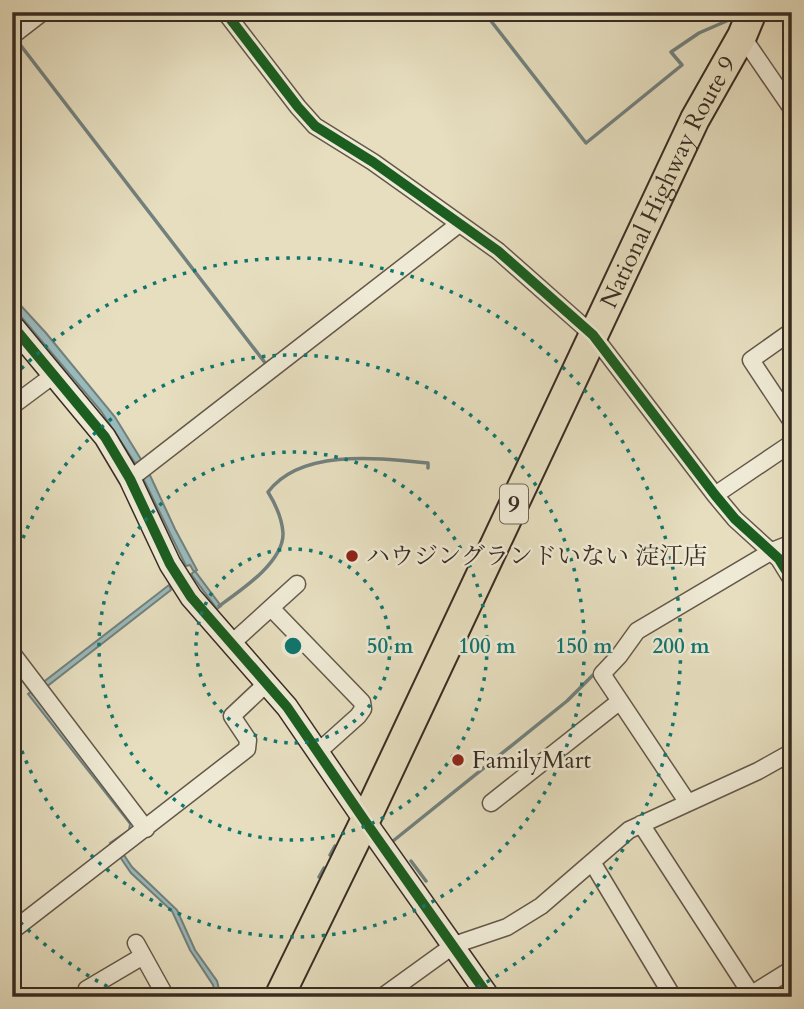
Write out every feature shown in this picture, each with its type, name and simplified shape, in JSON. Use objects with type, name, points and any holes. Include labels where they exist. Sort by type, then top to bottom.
[{"type":"highway","name":"National Highway Route 9","points":[[279,997],[365,821],[743,21]]},
{"type":"street","points":[[12,36],[43,12]]},
{"type":"street","points":[[225,12],[315,126],[373,162],[498,251],[593,335],[715,495],[735,519],[772,551],[792,580]]},
{"type":"street","points":[[743,21],[792,109]]},
{"type":"street","points":[[130,479],[459,223]]},
{"type":"street","points":[[12,324],[105,437],[130,479],[170,564],[191,597],[267,683],[319,751],[489,997]]},
{"type":"street","points":[[792,331],[751,360],[792,422]]},
{"type":"street","points":[[12,406],[55,374]]},
{"type":"street","points":[[715,495],[792,443]]},
{"type":"street","points":[[688,803],[602,674],[637,631],[772,551],[792,543]]},
{"type":"street","points":[[232,643],[297,584]]},
{"type":"street","points":[[271,608],[362,702],[363,709],[358,716],[319,751]]},
{"type":"street","points":[[12,653],[146,829]]},
{"type":"street","points":[[12,931],[247,749],[248,740],[232,716],[267,683]]},
{"type":"street","points":[[491,803],[620,701]]},
{"type":"street","points":[[382,997],[454,945],[507,927],[541,906],[629,830],[758,771],[792,752]]},
{"type":"street","points":[[641,824],[752,995],[792,969]]},
{"type":"street","points":[[592,862],[673,997]]},
{"type":"street","points":[[89,997],[87,989],[139,949],[166,997]]},
{"type":"water","points":[[12,296],[115,417],[142,461],[135,463],[101,411],[12,306]]},
{"type":"water","points":[[148,471],[197,570],[195,571],[221,606],[217,609],[191,574],[194,572],[190,565],[186,566],[142,476]]},
{"type":"water","points":[[169,585],[171,590],[36,695],[136,823],[132,833],[112,846],[110,843],[129,830],[130,824],[28,694]]},
{"type":"water","points":[[124,855],[132,867],[177,910],[195,950],[217,981],[221,997],[216,997],[213,985],[190,950],[172,911],[131,873],[120,857]]},
{"type":"waterway","points":[[484,12],[586,143],[682,65],[671,52],[699,33],[738,16]]},
{"type":"waterway","points":[[15,38],[266,364]]},
{"type":"waterway","points":[[219,606],[259,575],[276,555],[283,533],[278,512],[268,492],[282,478],[300,468],[342,459],[428,463],[428,468]]},
{"type":"waterway","points":[[393,841],[567,701],[593,675]]},
{"type":"waterway","points":[[20,676],[33,694]]},
{"type":"waterway","points":[[330,855],[335,846]]},
{"type":"waterway","points":[[411,861],[426,881]]},
{"type":"waterway","points":[[319,877],[324,868]]},
{"type":"cycle path","points":[[225,12],[315,126],[373,162],[498,251],[593,335],[715,495],[735,519],[779,559],[792,580]]},
{"type":"cycle path","points":[[12,325],[105,437],[130,479],[170,564],[191,597],[287,707],[489,997]]},
{"type":"place","name":"ハウジングランドいない 淀江店","points":[[352,556]]},
{"type":"place","name":"FamilyMart","points":[[458,760]]}]
